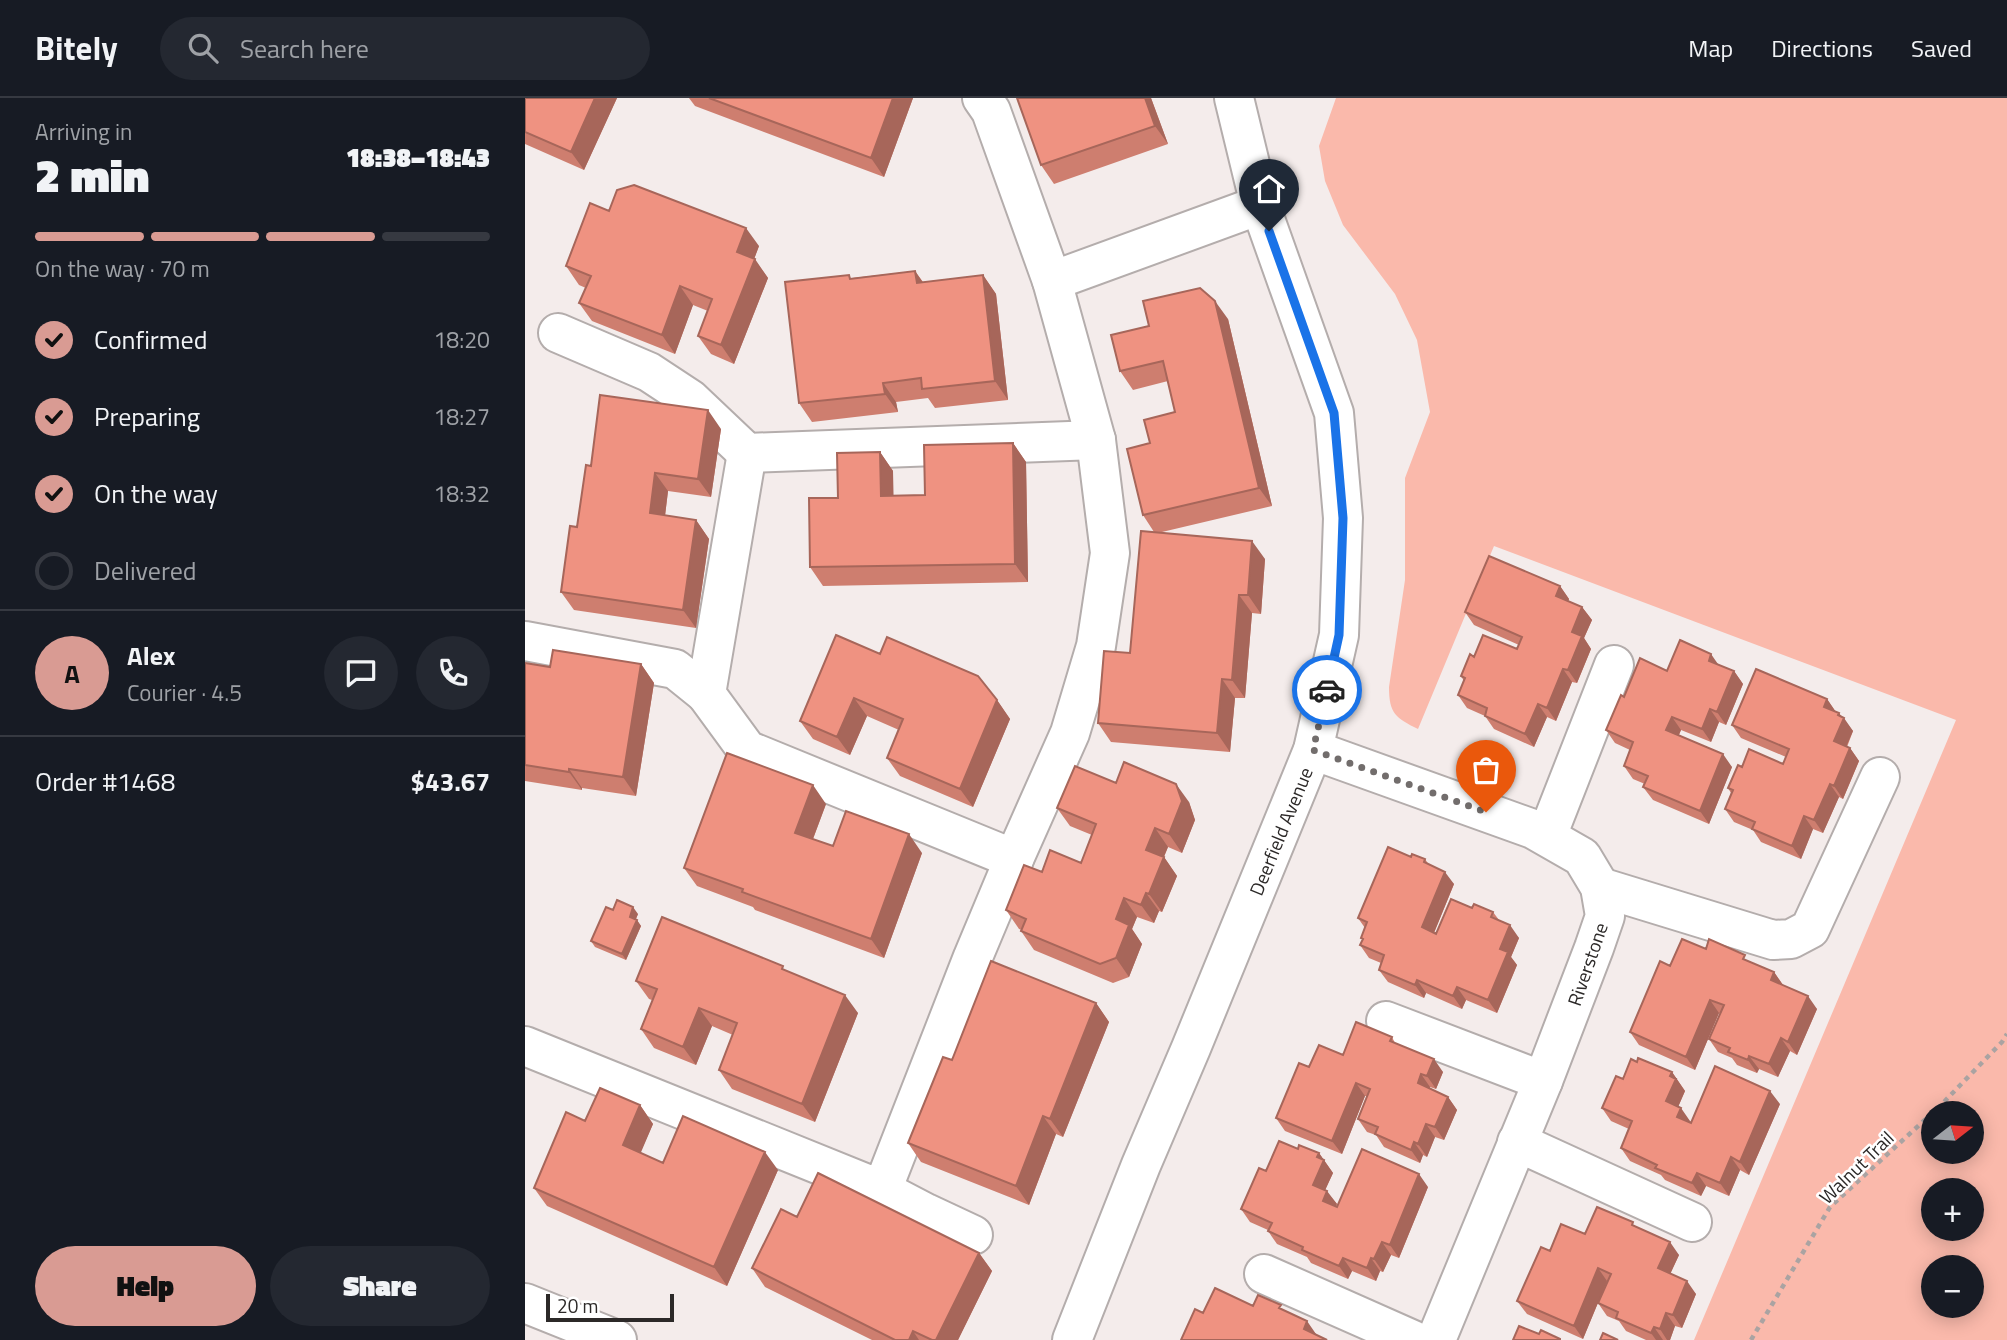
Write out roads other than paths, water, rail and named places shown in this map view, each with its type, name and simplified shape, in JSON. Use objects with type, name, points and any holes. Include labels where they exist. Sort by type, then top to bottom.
[{"type":"street","points":[[882,1189],[1014,859],[1070,733],[1096,646],[1110,553],[1096,440],[1052,281],[991,111],[982,98]]},
{"type":"street","name":"Deerfield Avenue","points":[[1072,1340],[1141,1165],[1313,750],[1339,635],[1343,518],[1334,413],[1260,205],[1234,98]]},
{"type":"street","points":[[1052,281],[1260,205]]},
{"type":"street","points":[[558,332],[649,372],[690,399],[747,453],[1096,440]]},
{"type":"street","points":[[706,694],[747,453]]},
{"type":"street","points":[[525,641],[675,669],[706,694],[747,750],[1014,859]]},
{"type":"street","points":[[1547,836],[1614,665]]},
{"type":"street","name":"Riverstone","points":[[1313,750],[1533,829],[1582,857],[1600,887],[1605,916],[1543,1081],[1436,1340]]},
{"type":"street","points":[[1600,887],[1773,940],[1791,939],[1809,929],[1880,777]]},
{"type":"street","points":[[1385,1021],[1543,1081]]},
{"type":"street","points":[[525,1046],[882,1189],[973,1235]]},
{"type":"street","points":[[1517,1142],[1692,1222]]},
{"type":"street","points":[[1264,1274],[1413,1340]]},
{"type":"street","points":[[525,1303],[617,1340]]}]
